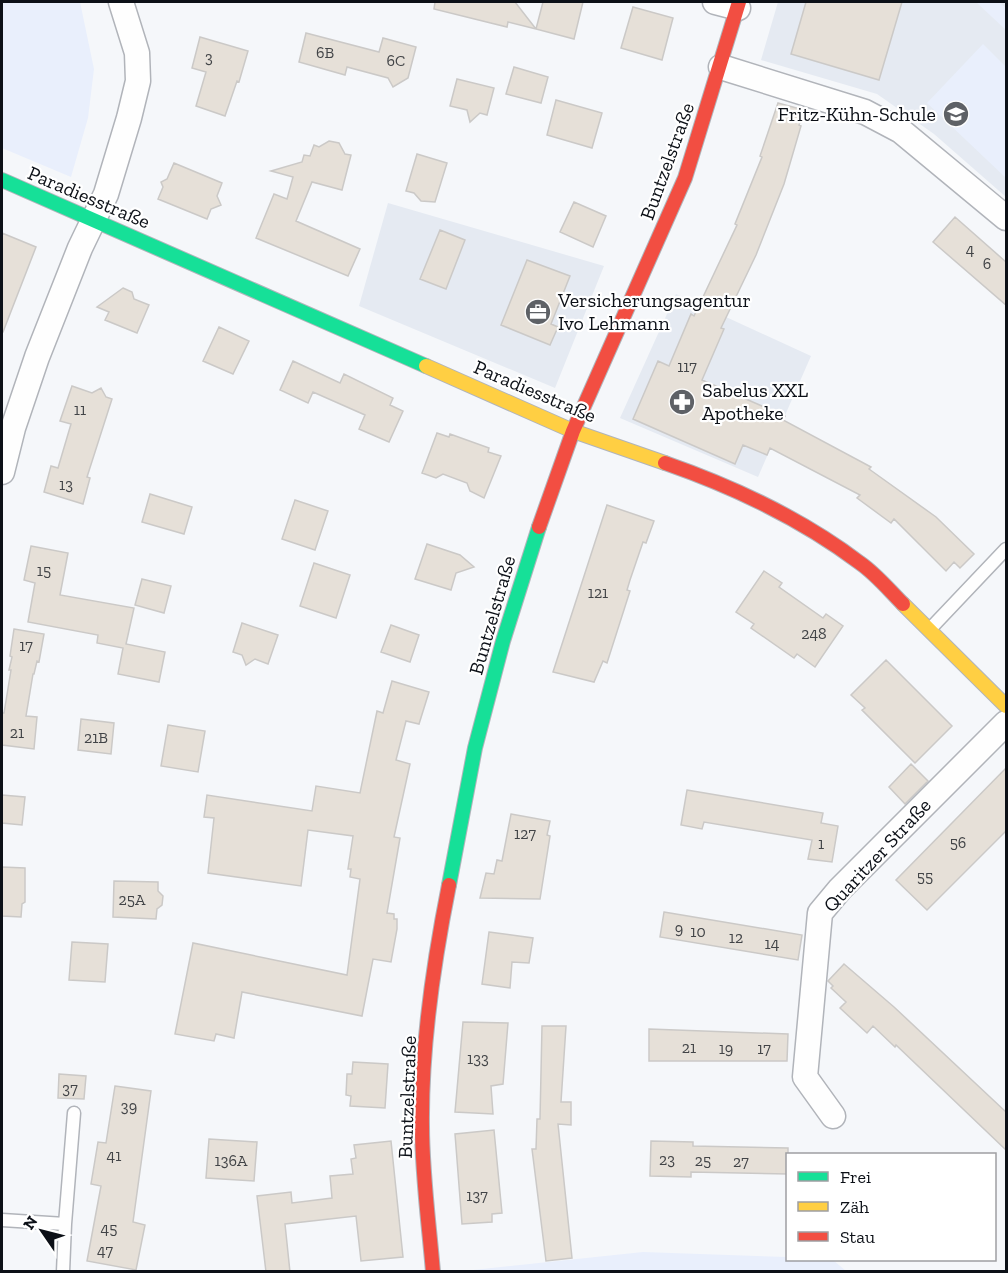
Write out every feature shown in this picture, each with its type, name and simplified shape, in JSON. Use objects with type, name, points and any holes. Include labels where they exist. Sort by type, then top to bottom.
[{"type":"street","points":[[2,472],[13,428],[37,357],[92,219],[106,194],[129,118],[138,81],[136,53],[121,2]]},
{"type":"street","name":"Buntzelstraße","points":[[433,1272],[424,1177],[422,1126],[424,1072],[430,1010],[446,898],[475,748],[526,562],[573,431],[669,217],[694,153],[720,67],[731,4]]},
{"type":"street","points":[[720,67],[865,112],[901,131],[1006,218]]},
{"type":"street","name":"Paradiesstraße","points":[[2,180],[573,431],[706,477],[808,527],[862,564],[930,628],[1006,706]]},
{"type":"street","name":"Quaritzer Straße","points":[[833,1116],[805,1077],[820,913],[829,900],[1006,723]]},
{"type":"lane","points":[[930,628],[1006,549]]},
{"type":"lane","points":[[63,1272],[74,1113]]},
{"type":"lane","points":[[2,1220],[65,1224]]},
{"type":"shaded area","points":[[2,2],[80,2],[94,69],[88,118],[71,177],[2,148]]},
{"type":"shaded area","name":"Fritz-Kühn-Schule","points":[[778,2],[1006,2],[1006,197],[934,134],[877,94],[761,60]]},
{"type":"shaded area","points":[[976,2],[999,2],[1006,8],[1006,30]]},
{"type":"shaded area","points":[[983,44],[1006,67],[1006,178],[927,103]]},
{"type":"shaded area","points":[[388,203],[604,266],[555,388],[359,306]]},
{"type":"shaded area","points":[[676,294],[811,356],[758,477],[620,418]]},
{"type":"shaded area","points":[[643,1252],[786,1257],[786,1261],[834,1261],[846,1271],[464,1271]]},
{"type":"building","points":[[435,2],[515,2],[536,29],[508,22],[507,27],[434,9]]},
{"type":"building","points":[[543,2],[583,2],[574,39],[536,29]]},
{"type":"building","points":[[806,2],[902,2],[879,80],[791,54]]},
{"type":"building","points":[[633,7],[673,18],[662,60],[621,48]]},
{"type":"building","points":[[306,33],[379,52],[383,38],[416,47],[408,78],[393,87],[388,78],[347,67],[345,75],[299,62]]},
{"type":"building","points":[[200,37],[248,51],[239,82],[237,81],[225,116],[196,106],[206,72],[192,68]]},
{"type":"building","points":[[514,67],[548,77],[541,103],[506,94]]},
{"type":"building","points":[[457,79],[494,88],[487,115],[480,113],[470,122],[467,110],[450,106]]},
{"type":"building","points":[[556,100],[602,113],[592,148],[547,135]]},
{"type":"building","points":[[778,103],[804,110],[799,125],[801,126],[784,184],[756,255],[721,328],[724,329],[702,380],[785,416],[783,420],[871,467],[869,469],[936,517],[974,554],[960,568],[954,562],[946,571],[894,519],[891,523],[857,498],[860,495],[770,448],[767,455],[743,445],[735,464],[633,419],[658,361],[669,366],[691,314],[694,316],[737,225],[735,224],[762,157],[760,156]]},
{"type":"building","points":[[329,141],[339,143],[345,154],[351,155],[342,190],[312,182],[296,221],[360,249],[348,276],[256,238],[274,194],[287,199],[293,177],[271,171],[302,162],[304,155],[310,156],[314,145],[319,147]]},
{"type":"building","points":[[417,154],[447,163],[435,202],[421,201],[414,193],[406,191]]},
{"type":"building","points":[[174,163],[222,183],[217,196],[221,205],[211,209],[207,219],[158,199],[163,187],[161,182],[167,179]]},
{"type":"building","points":[[574,202],[606,216],[593,247],[560,232]]},
{"type":"building","points":[[955,217],[1006,262],[1006,305],[933,242]]},
{"type":"building","points":[[440,230],[465,240],[446,289],[420,279]]},
{"type":"building","points":[[2,233],[36,247],[3,332],[2,332]]},
{"type":"building","points":[[527,260],[570,276],[551,324],[558,327],[550,345],[501,325]]},
{"type":"building","points":[[123,288],[132,292],[134,299],[149,305],[137,333],[105,320],[109,312],[97,307]]},
{"type":"building","points":[[219,327],[249,341],[233,374],[203,361]]},
{"type":"building","points":[[293,361],[340,383],[344,374],[393,398],[390,405],[403,411],[389,442],[359,429],[365,415],[313,392],[308,403],[280,390]]},
{"type":"building","points":[[72,386],[92,393],[101,388],[106,397],[112,399],[87,477],[90,478],[83,504],[44,492],[51,466],[58,468],[71,424],[60,421]]},
{"type":"building","points":[[437,433],[449,437],[450,434],[489,448],[488,452],[501,456],[484,498],[470,491],[467,483],[443,474],[436,478],[422,473]]},
{"type":"building","points":[[150,494],[192,507],[184,534],[142,522]]},
{"type":"building","points":[[295,500],[328,511],[315,550],[282,539]]},
{"type":"building","points":[[607,505],[654,521],[646,543],[643,542],[630,580],[627,590],[630,591],[607,663],[603,661],[594,682],[553,672]]},
{"type":"building","points":[[427,544],[460,555],[474,567],[456,573],[451,590],[415,579]]},
{"type":"building","points":[[31,546],[68,553],[60,595],[134,608],[126,644],[165,652],[159,682],[118,674],[123,648],[97,643],[98,635],[28,622],[35,583],[24,580]]},
{"type":"building","points":[[314,563],[350,575],[336,618],[300,606]]},
{"type":"building","points":[[764,571],[782,583],[779,587],[823,618],[826,614],[843,626],[815,667],[797,654],[794,658],[751,628],[754,624],[736,612]]},
{"type":"building","points":[[142,579],[171,586],[164,613],[135,605]]},
{"type":"building","points":[[242,623],[278,635],[268,664],[255,659],[246,665],[242,655],[233,652]]},
{"type":"building","points":[[391,625],[419,635],[410,662],[381,652]]},
{"type":"building","points":[[14,629],[44,634],[39,662],[37,661],[33,674],[26,716],[37,717],[34,749],[2,745],[2,713],[4,713],[11,670],[9,670],[12,657],[10,656]]},
{"type":"building","points":[[886,660],[952,726],[915,763],[862,710],[865,708],[851,695]]},
{"type":"building","points":[[392,681],[429,692],[419,724],[406,721],[396,760],[410,764],[394,837],[400,838],[387,913],[394,914],[394,919],[397,919],[397,929],[391,962],[373,959],[362,1016],[242,992],[234,1038],[216,1034],[214,1041],[175,1034],[193,943],[347,975],[360,879],[350,877],[351,869],[348,869],[353,836],[308,830],[301,886],[208,873],[214,818],[204,817],[207,795],[312,811],[316,786],[360,793],[377,711],[383,713]]},
{"type":"building","points":[[81,719],[114,723],[111,754],[78,750]]},
{"type":"building","points":[[168,725],[205,731],[198,772],[161,766]]},
{"type":"building","points":[[911,764],[928,781],[905,804],[889,787]]},
{"type":"building","points":[[1006,768],[1006,831],[927,910],[896,880]]},
{"type":"building","points":[[687,790],[823,813],[821,823],[838,826],[832,862],[808,859],[812,840],[704,822],[702,829],[681,825]]},
{"type":"building","points":[[2,795],[25,797],[22,825],[2,823]]},
{"type":"building","points":[[511,814],[550,821],[547,835],[550,836],[540,899],[480,898],[486,873],[494,874],[497,860],[502,861]]},
{"type":"building","points":[[2,867],[25,868],[25,902],[22,904],[21,917],[2,916]]},
{"type":"building","points":[[114,881],[158,882],[158,891],[163,896],[162,905],[157,909],[156,919],[113,917]]},
{"type":"building","points":[[664,912],[802,935],[798,960],[660,937]]},
{"type":"building","points":[[489,932],[533,938],[529,963],[512,962],[510,988],[482,984]]},
{"type":"building","points":[[72,942],[108,944],[105,982],[69,980]]},
{"type":"building","points":[[844,964],[894,1007],[1006,1112],[1006,1150],[896,1045],[895,1047],[873,1026],[867,1033],[840,1008],[846,1002],[831,988],[833,986],[828,981]]},
{"type":"building","points":[[463,1022],[508,1023],[503,1084],[491,1086],[493,1114],[455,1112]]},
{"type":"building","points":[[542,1026],[566,1026],[561,1102],[571,1102],[571,1125],[558,1124],[572,1258],[546,1261],[532,1149],[536,1149],[537,1119],[540,1119]]},
{"type":"building","points":[[649,1029],[788,1034],[787,1061],[649,1061]]},
{"type":"building","points":[[353,1062],[388,1064],[385,1108],[350,1106],[351,1096],[346,1095],[347,1074],[352,1074]]},
{"type":"building","points":[[59,1074],[86,1076],[84,1099],[58,1098]]},
{"type":"building","points":[[115,1086],[151,1091],[133,1222],[145,1225],[136,1270],[87,1261],[101,1186],[91,1184],[98,1142],[106,1143]]},
{"type":"building","points":[[494,1130],[502,1213],[492,1214],[492,1222],[462,1224],[455,1134]]},
{"type":"building","points":[[209,1139],[257,1142],[254,1181],[206,1178]]},
{"type":"building","points":[[391,1141],[403,1257],[361,1261],[356,1216],[285,1224],[290,1272],[266,1272],[257,1196],[291,1192],[292,1203],[332,1198],[330,1176],[353,1174],[351,1159],[356,1158],[354,1145]]},
{"type":"building","points":[[651,1141],[693,1142],[693,1146],[788,1148],[786,1174],[691,1172],[691,1177],[650,1176]]},
{"type":"traffic: fast","points":[[2,180],[426,366]]},
{"type":"traffic: fast","points":[[449,885],[475,748],[503,641],[539,527]]},
{"type":"traffic: slow","points":[[426,366],[573,431],[665,463]]},
{"type":"traffic: slow","points":[[903,604],[1006,706]]},
{"type":"traffic: jam","points":[[539,527],[573,431],[685,178],[739,2]]},
{"type":"traffic: jam","points":[[665,463],[742,494],[815,532],[866,567],[903,604]]},
{"type":"traffic: jam","points":[[433,1272],[423,1162],[422,1097],[430,1005],[449,885]]},
{"type":"place","name":"Fritz-Kühn-Schule","points":[[956,114]]},
{"type":"place","name":"Versicherungsagentur Ivo Lehmann","points":[[538,312]]},
{"type":"place","name":"Sabelus XXL Apotheke","points":[[682,402]]}]
